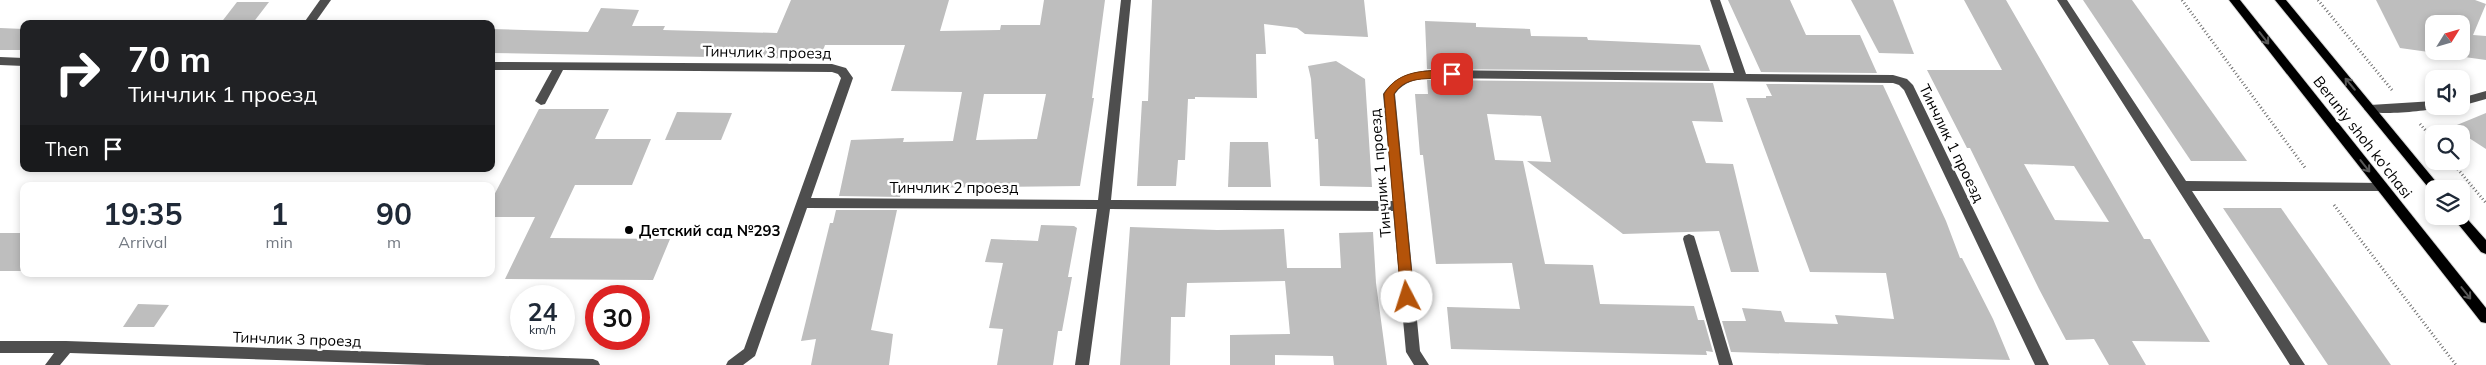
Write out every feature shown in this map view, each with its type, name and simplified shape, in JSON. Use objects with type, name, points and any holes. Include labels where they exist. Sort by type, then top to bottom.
[{"type":"main road","name":"Beruniy shoh ko'chasi","points":[[2234,0],[2486,318]]},
{"type":"main road","name":"Beruniy shoh ko'chasi","points":[[2280,0],[2429,180]]},
{"type":"main road","points":[[2466,225],[2486,249]]},
{"type":"street","points":[[311,20],[326,0]]},
{"type":"street","points":[[1082,365],[1104,203],[1126,0]]},
{"type":"street","points":[[1715,0],[1741,76]]},
{"type":"street","points":[[2062,0],[2298,365]]},
{"type":"street","points":[[0,61],[20,62]]},
{"type":"street","name":"Тинчлик 3 проезд","points":[[495,66],[832,68],[842,71],[847,78],[750,352],[733,365]]},
{"type":"street","points":[[541,101],[560,66]]},
{"type":"street","name":"Тинчлик 1 проезд","points":[[1422,365],[1413,352],[1389,94],[1395,85],[1404,79],[1432,74],[1741,76],[1893,79],[1903,82],[1909,88],[2042,365]]},
{"type":"street","points":[[2470,99],[2486,95]]},
{"type":"street","points":[[2370,108],[2425,106]]},
{"type":"street","points":[[2182,186],[2381,186]]},
{"type":"street","name":"Тинчлик 2 проезд","points":[[804,203],[1104,203],[1398,206]]},
{"type":"street","points":[[1689,239],[1726,365]]},
{"type":"street","name":"Тинчлик 3 проезд","points":[[0,347],[66,347],[592,365]]},
{"type":"street","points":[[52,365],[66,347]]},
{"type":"path","points":[[2318,0],[2407,108]]},
{"type":"path","points":[[2459,170],[2486,202]]},
{"type":"building","points":[[791,0],[949,0],[940,31],[1000,30],[1001,25],[1040,25],[1044,0],[1105,0],[1092,98],[1094,98],[1080,186],[902,188],[900,197],[839,196],[851,140],[904,138],[903,142],[953,141],[962,92],[891,91],[905,45],[825,45],[820,59],[495,53],[495,29],[588,32],[601,8],[639,10],[632,26],[665,26],[663,30],[777,33]],"holes":[[[984,94],[1046,94],[1037,139],[976,140]]]},
{"type":"building","points":[[1152,0],[1364,0],[1368,37],[1305,34],[1297,28],[1264,24],[1266,54],[1256,54],[1257,98],[1195,97],[1195,99],[1188,99],[1185,160],[1178,160],[1176,186],[1137,186],[1142,101],[1148,101]]},
{"type":"building","points":[[1728,0],[1790,0],[1806,35],[1860,35],[1877,73],[1761,72]]},
{"type":"building","points":[[1851,0],[1893,0],[1914,54],[1879,53]]},
{"type":"building","points":[[1964,0],[2006,0],[2144,239],[2150,239],[2210,342],[2132,341],[2146,365],[2109,365],[2094,339],[2066,340],[1970,148],[1967,148],[1927,70],[2002,70]],"holes":[[[2024,164],[2074,166],[2109,222],[2055,220]]]},
{"type":"building","points":[[2083,0],[2132,0],[2247,161],[2191,161]]},
{"type":"building","points":[[2376,0],[2475,0],[2486,4],[2473,35],[2486,36],[2486,60],[2470,58],[2470,15],[2425,15],[2425,51],[2400,48]]},
{"type":"building","points":[[237,2],[269,2],[255,20],[223,20]]},
{"type":"building","points":[[1425,21],[1476,23],[1476,27],[1530,29],[1531,36],[1587,37],[1588,40],[1700,45],[1710,71],[1427,69]]},
{"type":"building","points":[[0,28],[20,29],[20,50],[0,50]]},
{"type":"building","points":[[1336,61],[1365,79],[1372,187],[1320,186],[1318,139],[1315,139],[1311,79],[1308,66]]},
{"type":"building","points":[[1427,80],[1713,83],[1723,122],[1692,121],[1706,163],[1733,164],[1759,272],[1731,272],[1719,231],[1623,234],[1527,161],[1551,162],[1541,116],[1487,114],[1495,160],[1523,161],[1545,264],[1593,265],[1600,304],[1694,306],[1698,320],[1704,320],[1713,352],[1706,351],[1707,355],[1451,349],[1447,307],[1520,309],[1512,263],[1436,264],[1423,155],[1420,155],[1415,94],[1428,94]]},
{"type":"building","points":[[1766,84],[1883,85],[1946,221],[1960,258],[1962,258],[1993,319],[2010,360],[1731,352],[1722,321],[1746,321],[1742,308],[1781,311],[1785,322],[1838,324],[1835,315],[1894,319],[1886,273],[1810,272],[1746,98],[1766,98],[1766,96],[1772,96]]},
{"type":"building","points":[[539,109],[609,109],[595,139],[651,139],[632,185],[575,185],[550,238],[670,239],[653,280],[505,279],[535,217],[495,217],[495,193]]},
{"type":"building","points":[[677,112],[732,113],[721,140],[665,140]]},
{"type":"building","points":[[2486,113],[2486,149],[2470,139],[2470,125],[2457,125]]},
{"type":"building","points":[[1230,142],[1268,142],[1271,187],[1228,187]]},
{"type":"building","points":[[2223,208],[2281,208],[2391,365],[2328,365]]},
{"type":"building","points":[[836,210],[897,210],[871,330],[893,334],[889,365],[811,365],[816,339],[801,341],[830,223],[833,223]]},
{"type":"building","points":[[1041,225],[1074,226],[1077,228],[1068,277],[1072,277],[1062,331],[1058,331],[1053,365],[997,365],[1003,329],[989,328],[1003,263],[985,262],[991,239],[1038,241]]},
{"type":"building","points":[[1130,227],[1217,230],[1284,229],[1287,268],[1341,268],[1339,233],[1373,232],[1376,283],[1387,365],[1334,365],[1333,356],[1275,355],[1275,365],[1230,365],[1230,335],[1290,334],[1285,281],[1187,283],[1185,317],[1171,317],[1170,365],[1120,365]]},
{"type":"building","points":[[0,233],[20,233],[20,271],[0,271]]},
{"type":"building","points":[[138,304],[169,305],[154,327],[123,327]]},
{"type":"place","name":"Детский сад №293","points":[[629,230]]},
{"type":"route","points":[[1407,297],[1389,94],[1395,85],[1404,79],[1416,75],[1452,74]]}]
